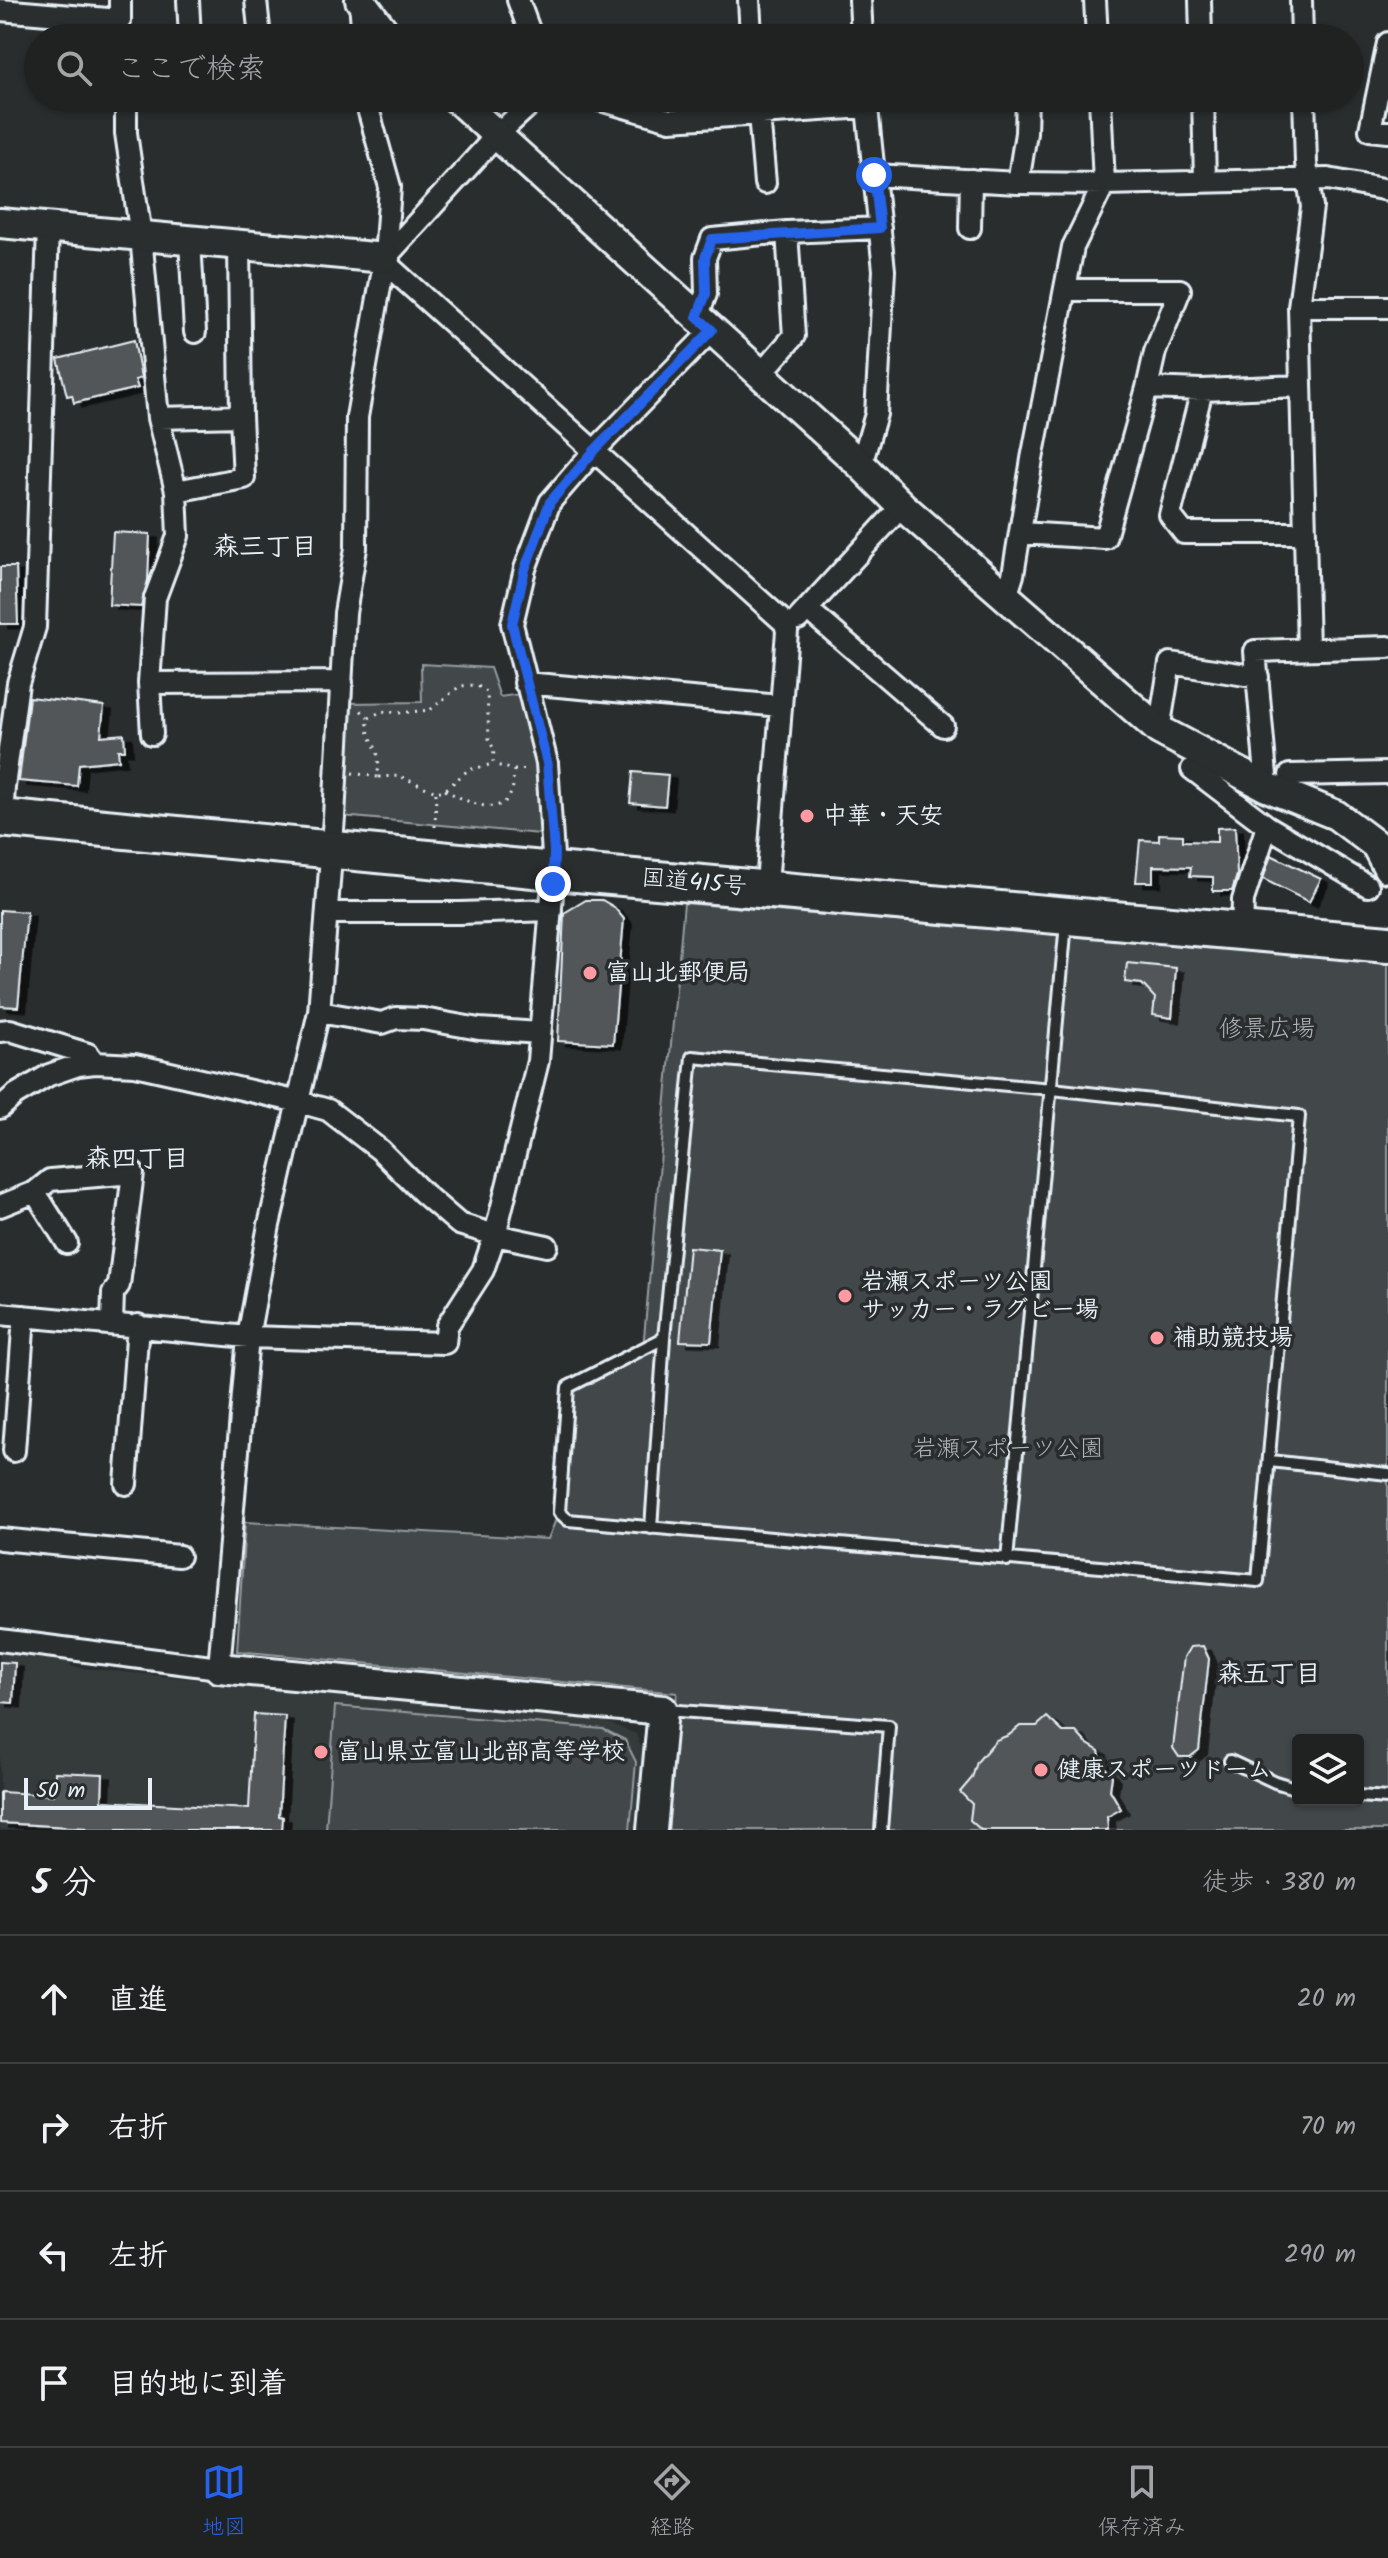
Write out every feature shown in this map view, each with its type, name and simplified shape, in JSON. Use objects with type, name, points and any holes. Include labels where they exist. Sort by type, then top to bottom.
[{"type":"highway","name":"国道415号","points":[[1,809],[554,861],[1067,917],[1242,923],[1388,923]]},
{"type":"highway","name":"国道415号","points":[[554,861],[768,872],[1242,923],[1388,944]]},
{"type":"street","points":[[188,0],[189,24]]},
{"type":"street","points":[[256,0],[259,24]]},
{"type":"street","points":[[518,0],[527,24]]},
{"type":"street","points":[[749,0],[750,24]]},
{"type":"street","points":[[860,0],[861,24]]},
{"type":"street","points":[[1095,0],[1096,24]]},
{"type":"street","points":[[1200,0],[1201,24]]},
{"type":"street","points":[[1301,0],[1302,24]]},
{"type":"street","points":[[360,1],[362,24]]},
{"type":"street","points":[[360,1],[378,24]]},
{"type":"street","points":[[0,10],[121,19]]},
{"type":"street","points":[[1388,43],[1370,130],[1388,132]]},
{"type":"street","points":[[126,112],[158,418],[176,491],[178,536],[155,598],[149,683],[152,734]]},
{"type":"street","points":[[219,1668],[248,1337],[269,1225],[319,1012],[328,913],[345,613],[356,548],[357,417],[385,258],[390,187],[369,112]]},
{"type":"street","points":[[472,112],[861,465],[902,506],[1159,730],[1278,781],[1310,804],[1336,815],[1376,845],[1378,877],[1267,826],[1192,769]]},
{"type":"street","points":[[385,258],[497,135],[522,112]]},
{"type":"street","points":[[642,112],[670,120],[777,112]]},
{"type":"street","points":[[861,465],[876,414],[884,270],[867,112]]},
{"type":"street","points":[[1018,183],[1027,112]]},
{"type":"street","points":[[1006,597],[1013,575],[1073,247],[1104,184],[1101,112]]},
{"type":"street","points":[[1203,112],[1205,181]]},
{"type":"street","points":[[1304,112],[1306,163],[1312,207],[1299,307],[1308,649]]},
{"type":"street","points":[[759,114],[765,183]]},
{"type":"street","points":[[874,175],[1104,184],[1328,179],[1388,190]]},
{"type":"street","points":[[970,228],[971,180]]},
{"type":"street","points":[[0,223],[385,258]]},
{"type":"street","points":[[1,809],[18,683],[35,627],[48,228]]},
{"type":"street","points":[[0,1314],[248,1337],[445,1343],[447,1326],[483,1270],[495,1235],[538,1061],[554,861],[547,763],[512,624],[525,569],[550,502],[705,324],[705,258],[712,239],[880,228]]},
{"type":"street","points":[[761,374],[794,336],[787,232]]},
{"type":"street","points":[[190,240],[195,332]]},
{"type":"street","points":[[176,491],[244,478],[239,244]]},
{"type":"street","points":[[385,258],[391,268],[785,623],[787,631],[768,872]]},
{"type":"street","points":[[1020,533],[1105,538],[1155,352],[1180,290],[1066,290]]},
{"type":"street","points":[[1299,307],[1388,307]]},
{"type":"street","points":[[1147,388],[1202,390],[1301,386]]},
{"type":"street","points":[[1202,390],[1170,515],[1184,533],[1304,533]]},
{"type":"street","points":[[158,418],[241,416]]},
{"type":"street","points":[[787,631],[902,506]]},
{"type":"street","points":[[807,609],[943,726]]},
{"type":"street","points":[[1278,781],[1255,651],[1388,647]]},
{"type":"street","points":[[1159,730],[1170,663],[1258,677]]},
{"type":"street","points":[[149,683],[342,682]]},
{"type":"street","points":[[525,683],[781,706]]},
{"type":"street","points":[[1278,781],[1322,774],[1388,773]]},
{"type":"street","points":[[1310,804],[1322,774]]},
{"type":"street","points":[[1242,923],[1243,900],[1267,826]]},
{"type":"street","points":[[328,913],[551,910]]},
{"type":"street","points":[[319,1012],[382,1023],[396,1018],[423,1019],[479,1029],[540,1033]]},
{"type":"street","points":[[0,1031],[10,1030],[88,1054],[95,1063]]},
{"type":"street","points":[[0,1108],[15,1095],[49,1075],[95,1063],[135,1065],[299,1102],[328,1110],[380,1150],[459,1224],[547,1246]]},
{"type":"street","points":[[0,1206],[35,1192],[50,1180],[133,1173],[119,1285],[113,1293],[112,1323]]},
{"type":"street","points":[[35,1192],[67,1243]]},
{"type":"street","points":[[14,1451],[24,1316]]},
{"type":"street","points":[[126,1484],[138,1325]]},
{"type":"street","points":[[0,1539],[179,1556]]},
{"type":"street","points":[[0,1640],[219,1668],[663,1710],[652,1830]]},
{"type":"lane","points":[[1007,1560],[1067,917]]},
{"type":"lane","points":[[651,1528],[664,1338],[692,1057],[1052,1089],[1299,1116],[1258,1581],[1007,1560],[651,1528],[568,1520],[559,1512],[558,1503],[568,1387],[664,1338]]},
{"type":"lane","points":[[1270,1461],[1388,1474]]},
{"type":"lane","points":[[663,1710],[889,1726],[881,1830]]},
{"type":"lane","points":[[1230,1761],[1292,1787]]},
{"type":"lane","points":[[1364,1796],[1388,1798]]},
{"type":"path","points":[[378,777],[378,757],[369,737],[369,718],[382,711],[430,710],[460,686],[476,685],[487,692],[493,764]]},
{"type":"path","points":[[341,706],[355,706],[369,718]]},
{"type":"path","points":[[337,773],[400,776],[436,792],[445,790],[468,770],[493,764],[514,770],[512,789],[506,800],[490,807],[464,800],[445,790]]},
{"type":"path","points":[[435,827],[436,792]]},
{"type":"shaded area","name":"富山県立富山北部高等学校","points":[[0,1649],[64,1655],[72,1667],[601,1720],[636,1734],[649,1770],[643,1830],[0,1830]]},
{"type":"green space","points":[[421,664],[490,668],[500,697],[520,694],[537,764],[543,829],[540,834],[342,816],[348,703],[422,702]]},
{"type":"green space","name":"岩瀬スポーツ公園","points":[[684,903],[1092,938],[1388,959],[1388,1830],[662,1830],[677,1693],[237,1651],[245,1522],[548,1539],[559,1512],[568,1387],[643,1348]]},
{"type":"green space","points":[[335,1706],[603,1729],[625,1740],[636,1762],[630,1830],[326,1830]]},
{"type":"building","points":[[134,340],[141,378],[135,380],[138,388],[74,403],[72,395],[67,396],[58,359]]},
{"type":"building","points":[[113,532],[150,534],[148,580],[141,607],[109,605]]},
{"type":"building","points":[[0,567],[16,567],[18,624],[0,624]]},
{"type":"building","points":[[29,697],[104,706],[101,736],[124,734],[125,750],[118,750],[119,760],[79,764],[77,786],[19,781]]},
{"type":"building","points":[[633,772],[668,775],[665,806],[630,803]]},
{"type":"building","points":[[1235,827],[1237,875],[1232,891],[1213,891],[1213,877],[1190,876],[1191,867],[1153,866],[1153,882],[1136,882],[1140,840],[1159,841],[1159,834],[1183,835],[1183,841],[1217,842],[1217,828]]},
{"type":"building","points":[[1271,855],[1321,879],[1309,902],[1263,879]]},
{"type":"building","points":[[586,900],[602,900],[614,907],[624,919],[613,1044],[558,1041],[564,913]]},
{"type":"building","points":[[0,910],[27,912],[18,1007],[0,1006]]},
{"type":"building","points":[[1127,963],[1176,968],[1172,1018],[1153,1015],[1155,998],[1142,984],[1125,982]]},
{"type":"building","points":[[689,1247],[720,1250],[711,1342],[680,1341]]},
{"type":"building","points":[[1203,1646],[1209,1659],[1199,1750],[1190,1757],[1179,1757],[1173,1748],[1184,1657],[1190,1647]]},
{"type":"building","points":[[0,1662],[15,1663],[13,1703],[0,1702]]},
{"type":"building","points":[[254,1714],[285,1716],[279,1816],[283,1817],[282,1830],[85,1830],[0,1823],[0,1792],[54,1795],[55,1772],[103,1774],[102,1801],[249,1809]]},
{"type":"building","name":"健康スポーツドーム","points":[[1047,1717],[1063,1732],[1076,1732],[1099,1751],[1102,1764],[1112,1776],[1110,1790],[1121,1809],[1107,1817],[1108,1830],[981,1830],[970,1820],[972,1804],[960,1792],[972,1778],[977,1762],[996,1740],[1020,1726],[1037,1726]]},
{"type":"place","name":"中華・天安","points":[[807,816]]},
{"type":"place","name":"富山北郵便局","points":[[590,973]]},
{"type":"place","name":"岩瀬スポーツ公園 サッカー・ラグビー場","points":[[845,1296]]},
{"type":"place","name":"補助競技場","points":[[1157,1338]]},
{"type":"place","name":"富山県立富山北部高等学校","points":[[321,1752]]},
{"type":"place","name":"健康スポーツドーム","points":[[1041,1770]]},
{"type":"district","name":"森三丁目","points":[[265,548]]},
{"type":"district","name":"森四丁目","points":[[137,1160]]},
{"type":"district","name":"森五丁目","points":[[1269,1675]]},
{"type":"route","points":[[553,884],[554,851],[547,763],[512,624],[525,569],[550,502],[594,451],[712,330],[697,317],[706,294],[705,258],[712,239],[880,228],[874,175]]},
{"type":"park label","name":"修景広場","points":[[1267,1029]]}]
